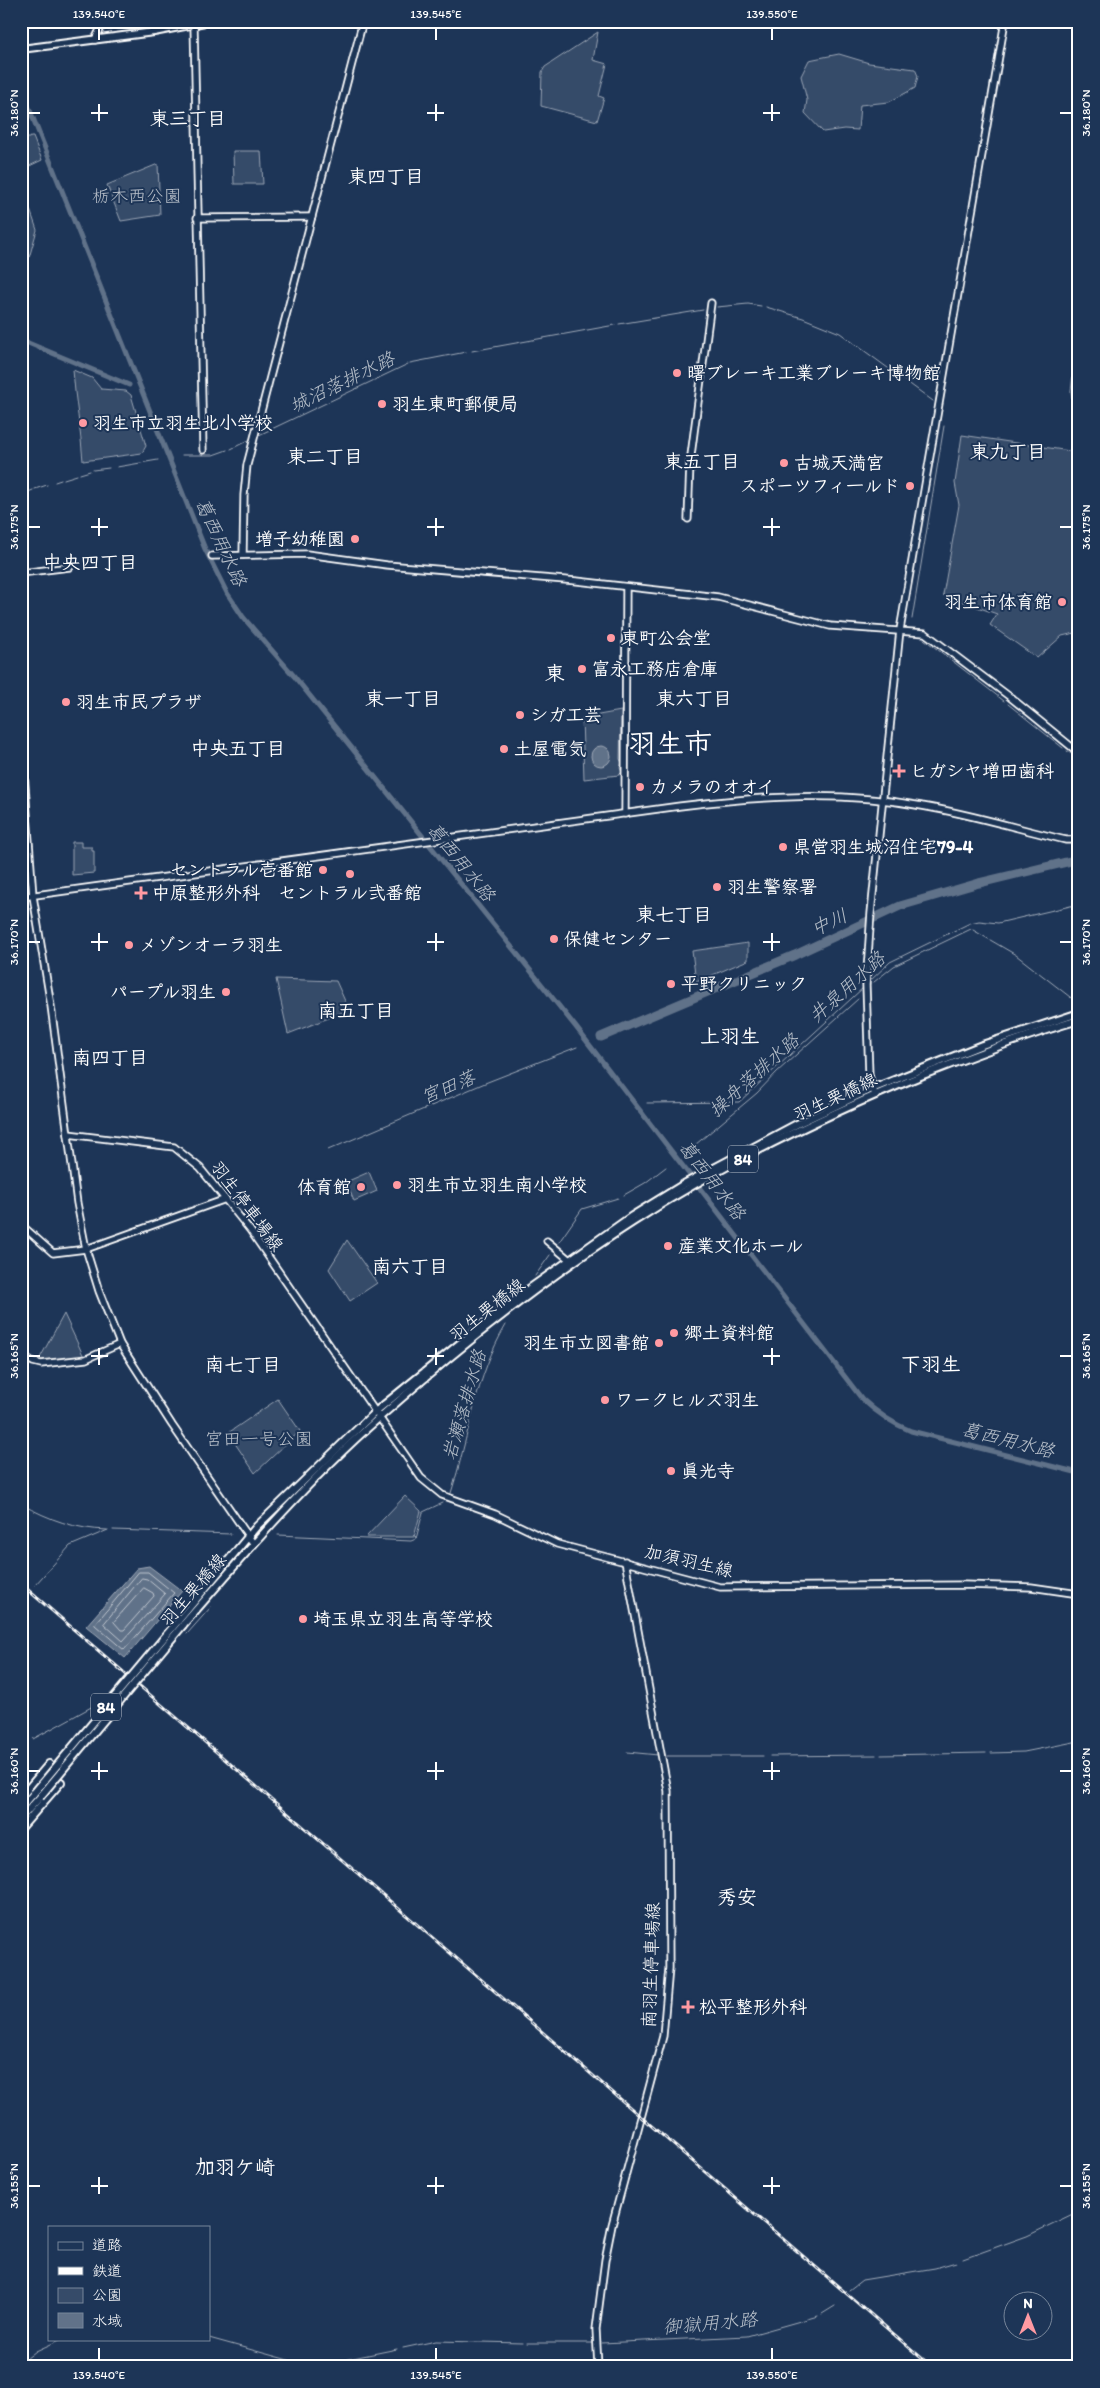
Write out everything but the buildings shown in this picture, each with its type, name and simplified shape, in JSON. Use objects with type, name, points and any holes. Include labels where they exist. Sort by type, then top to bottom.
[{"type":"main road","points":[[21,49],[95,40],[210,21]]},
{"type":"main road","name":"羽生栗橋線","points":[[181,1623],[248,1535],[377,1415],[570,1261],[684,1184],[797,1124],[982,1045],[1079,1013]]},
{"type":"main road","name":"羽生栗橋線","points":[[873,1092],[983,1051],[1079,1020]]},
{"type":"main road","name":"羽生栗橋線","points":[[21,1818],[37,1795],[181,1623],[253,1543],[377,1415]]},
{"type":"main road","points":[[21,1797],[49,1764]]},
{"type":"main road","points":[[21,1828],[61,1782]]},
{"type":"main road","name":"羽生栗橋線","points":[[21,1808],[37,1795]]},
{"type":"street","points":[[95,40],[104,21]]},
{"type":"street","points":[[243,555],[244,495],[247,465],[363,21]]},
{"type":"street","points":[[873,1092],[869,1075],[866,1010],[870,927],[900,630],[1005,21]]},
{"type":"street","points":[[194,25],[203,450]]},
{"type":"street","points":[[197,218],[312,217]]},
{"type":"street","points":[[688,518],[688,481],[711,303]]},
{"type":"street","points":[[212,556],[320,555],[387,565],[577,581],[718,597],[830,626],[926,633],[1079,753]]},
{"type":"street","points":[[21,573],[70,567]]},
{"type":"street","points":[[625,814],[626,587]]},
{"type":"street","points":[[21,731],[33,896],[68,1134],[76,1203],[86,1248],[99,1291],[120,1344],[172,1425],[253,1543]]},
{"type":"street","points":[[21,897],[625,814],[760,798],[828,798],[921,805],[1066,840],[1079,840]]},
{"type":"street","name":"羽生停車場線","points":[[68,1134],[174,1147],[200,1168],[250,1230],[377,1415]]},
{"type":"street","points":[[26,1229],[53,1253],[86,1248],[226,1199]]},
{"type":"street","points":[[547,1242],[570,1261]]},
{"type":"street","points":[[21,1354],[33,1362],[41,1364],[86,1359],[120,1344]]},
{"type":"street","name":"加須羽生線","points":[[377,1415],[421,1478],[442,1495],[495,1514],[557,1544],[720,1587],[964,1585],[1031,1587],[1079,1594]]},
{"type":"street","name":"南羽生停車場線","points":[[598,2367],[596,2329],[605,2260],[612,2225],[663,2036],[669,1968],[668,1791],[625,1561]]},
{"type":"green space","points":[[598,32],[593,60],[607,64],[599,96],[604,98],[597,121],[541,106],[542,72],[545,67]]},
{"type":"green space","points":[[839,54],[869,63],[915,69],[918,76],[915,88],[889,102],[860,105],[858,130],[844,129],[823,132],[805,113],[807,100],[801,76],[809,60]]},
{"type":"green space","points":[[33,137],[42,160],[21,170],[21,141]]},
{"type":"green space","points":[[233,151],[261,151],[263,184],[234,184]]},
{"type":"green space","name":"栃木西公園","points":[[158,164],[160,215],[121,221],[107,185]]},
{"type":"green space","points":[[21,183],[37,230],[27,265],[21,262]]},
{"type":"green space","points":[[73,370],[92,378],[101,389],[126,391],[131,395],[146,446],[142,453],[83,461]]},
{"type":"green space","points":[[1079,432],[1079,632],[1062,636],[1037,658],[990,625],[997,614],[943,595],[959,505],[955,483],[962,435],[1070,451],[1072,436]]},
{"type":"green space","points":[[621,711],[620,759],[622,763],[620,768],[622,772],[619,775],[584,779],[582,718]]},
{"type":"green space","points":[[72,842],[81,842],[81,847],[92,847],[92,851],[94,851],[94,873],[72,875]]},
{"type":"green space","points":[[748,943],[748,960],[696,982],[692,951]]},
{"type":"green space","points":[[276,979],[336,981],[349,1010],[288,1034]]},
{"type":"green space","name":"体育館","points":[[369,1172],[377,1191],[354,1201],[346,1182]]},
{"type":"green space","points":[[347,1240],[377,1283],[350,1301],[329,1269]]},
{"type":"green space","points":[[64,1314],[84,1357],[41,1360],[40,1358]]},
{"type":"green space","name":"宮田一号公園","points":[[278,1399],[300,1431],[255,1473],[228,1433]]},
{"type":"green space","points":[[405,1496],[421,1511],[414,1537],[366,1537]]},
{"type":"water","points":[[597,746],[605,746],[611,752],[611,760],[605,766],[597,766],[591,760],[591,752]]},
{"type":"water","points":[[149,1566],[182,1591],[125,1658],[86,1626],[137,1568]]},
{"type":"waterway","name":"葛西用水路","points":[[21,88],[205,549],[227,593],[243,617],[294,676],[575,1026],[862,1399],[897,1425],[911,1431],[1079,1473]]},
{"type":"waterway","name":"城沼落排水路","points":[[717,307],[748,304],[761,306]]},
{"type":"waterway","name":"城沼落排水路","points":[[766,307],[803,318],[840,333],[933,401]]},
{"type":"waterway","name":"城沼落排水路","points":[[619,324],[703,310]]},
{"type":"waterway","name":"城沼落排水路","points":[[472,351],[615,325]]},
{"type":"waterway","points":[[1077,342],[1079,327]]},
{"type":"waterway","points":[[21,340],[129,385]]},
{"type":"waterway","points":[[1075,427],[1071,391],[1076,348]]},
{"type":"waterway","name":"城沼落排水路","points":[[410,363],[466,352]]},
{"type":"waterway","name":"城沼落排水路","points":[[259,435],[408,364]]},
{"type":"waterway","name":"城沼落排水路","points":[[912,619],[944,426]]},
{"type":"waterway","name":"城沼落排水路","points":[[231,449],[251,439]]},
{"type":"waterway","name":"城沼落排水路","points":[[182,455],[213,455],[227,450]]},
{"type":"waterway","name":"城沼落排水路","points":[[117,467],[158,460]]},
{"type":"waterway","name":"城沼落排水路","points":[[93,470],[109,468]]},
{"type":"waterway","name":"城沼落排水路","points":[[80,474],[90,471]]},
{"type":"waterway","name":"城沼落排水路","points":[[64,479],[77,475]]},
{"type":"waterway","name":"城沼落排水路","points":[[55,482],[61,480]]},
{"type":"waterway","name":"城沼落排水路","points":[[35,489],[47,485]]},
{"type":"waterway","name":"城沼落排水路","points":[[21,495],[33,490]]},
{"type":"waterway","name":"城沼落排水路","points":[[924,639],[1004,701]]},
{"type":"waterway","name":"城沼落排水路","points":[[1008,704],[1063,748]]},
{"type":"waterway","name":"城沼落排水路","points":[[1067,751],[1079,759]]},
{"type":"waterway","name":"中川","points":[[601,1037],[795,955],[900,906],[979,883],[1079,859]]},
{"type":"waterway","name":"井泉用水路","points":[[869,982],[890,962],[970,923],[979,921],[998,923],[1079,904]]},
{"type":"waterway","name":"操舟落排水路","points":[[874,982],[894,966],[971,929]]},
{"type":"waterway","name":"操舟落排水路","points":[[973,930],[1016,955],[1079,1004]]},
{"type":"waterway","name":"井泉用水路","points":[[647,1103],[739,1102],[864,987]]},
{"type":"waterway","name":"操舟落排水路","points":[[689,1150],[757,1093],[777,1072],[858,999]]},
{"type":"waterway","name":"宮田落","points":[[328,1150],[485,1083],[577,1047]]},
{"type":"waterway","name":"岩瀬落排水路","points":[[624,1195],[645,1183],[666,1167]]},
{"type":"waterway","name":"岩瀬落排水路","points":[[559,1242],[582,1209],[618,1198]]},
{"type":"waterway","name":"岩瀬落排水路","points":[[535,1276],[550,1255]]},
{"type":"waterway","name":"岩瀬落排水路","points":[[451,1493],[480,1386],[495,1345],[506,1325]]},
{"type":"waterway","name":"岩瀬落排水路","points":[[278,1535],[411,1541],[416,1539],[423,1512],[442,1503]]},
{"type":"waterway","name":"岩瀬落排水路","points":[[21,1504],[63,1523],[84,1528],[107,1530]]},
{"type":"waterway","points":[[35,1585],[70,1546],[108,1530]]},
{"type":"waterway","name":"岩瀬落排水路","points":[[113,1530],[231,1534]]},
{"type":"waterway","points":[[21,1598],[25,1596]]},
{"type":"waterway","points":[[187,1634],[211,1607]]},
{"type":"waterway","points":[[33,1739],[95,1705]]},
{"type":"waterway","points":[[991,1753],[1024,1752],[1079,1741]]},
{"type":"waterway","points":[[21,1744],[26,1742]]},
{"type":"waterway","points":[[627,1752],[658,1755]]},
{"type":"waterway","points":[[881,1755],[986,1753]]},
{"type":"waterway","points":[[770,1756],[876,1755]]},
{"type":"waterway","points":[[667,1756],[763,1756]]},
{"type":"waterway","name":"御獄用水路","points":[[963,2259],[1027,2236],[1079,2211]]},
{"type":"waterway","name":"御獄用水路","points":[[849,2290],[862,2280],[935,2268],[956,2262]]},
{"type":"waterway","name":"御獄用水路","points":[[822,2314],[835,2306]]},
{"type":"waterway","name":"御獄用水路","points":[[602,2343],[747,2336],[818,2316]]},
{"type":"waterway","name":"御獄用水路","points":[[210,2338],[310,2366]]},
{"type":"waterway","name":"御獄用水路","points":[[21,2363],[36,2351],[60,2340]]},
{"type":"waterway","name":"御獄用水路","points":[[403,2348],[436,2341],[523,2343]]},
{"type":"waterway","name":"御獄用水路","points":[[527,2343],[593,2343]]},
{"type":"waterway","name":"御獄用水路","points":[[314,2366],[397,2349]]},
{"type":"railway","points":[[21,1584],[932,2367]]},
{"type":"place","name":"曙ブレーキ工業ブレーキ博物館","points":[[677,373]]},
{"type":"place","name":"羽生東町郵便局","points":[[382,404]]},
{"type":"place","name":"羽生市立羽生北小学校","points":[[83,423]]},
{"type":"place","name":"古城天満宮","points":[[784,463]]},
{"type":"place","name":"スポーツフィ一ルド","points":[[910,486]]},
{"type":"place","name":"増子幼稚園","points":[[355,539]]},
{"type":"place","name":"羽生市体育館","points":[[1062,602]]},
{"type":"place","name":"東町公会堂","points":[[611,638]]},
{"type":"place","name":"富永工務店倉庫","points":[[582,669]]},
{"type":"place","name":"羽生市民プラザ","points":[[66,702]]},
{"type":"place","name":"シガ工芸","points":[[520,715]]},
{"type":"place","name":"土屋電気","points":[[504,749]]},
{"type":"place","name":"ヒガシヤ増田歯科","points":[[899,771]]},
{"type":"place","name":"カメラのオオイ","points":[[640,787]]},
{"type":"place","name":"県営羽生城沼住宅79-4","points":[[783,847]]},
{"type":"place","name":"セントラル壱番館","points":[[323,870]]},
{"type":"place","name":"セントラル弐番館","points":[[350,874]]},
{"type":"place","name":"羽生警察署","points":[[717,887]]},
{"type":"place","name":"中原整形外科","points":[[141,893]]},
{"type":"place","name":"保健センター","points":[[554,939]]},
{"type":"place","name":"メゾンオーラ羽生","points":[[129,945]]},
{"type":"place","name":"平野クリニック","points":[[671,984]]},
{"type":"place","name":"パープル羽生","points":[[226,992]]},
{"type":"place","name":"羽生市立羽生南小学校","points":[[397,1185]]},
{"type":"place","name":"体育館","points":[[361,1187]]},
{"type":"place","name":"産業文化ホール","points":[[668,1246]]},
{"type":"place","name":"郷土資料館","points":[[674,1333]]},
{"type":"place","name":"羽生市立図書館","points":[[659,1343]]},
{"type":"place","name":"ワークヒルズ羽生","points":[[605,1400]]},
{"type":"place","name":"眞光寺","points":[[671,1471]]},
{"type":"place","name":"埼玉県立羽生高等学校","points":[[303,1619]]},
{"type":"place","name":"松平整形外科","points":[[688,2007]]},
{"type":"district","name":"東三丁目","points":[[188,118]]},
{"type":"district","name":"東四丁目","points":[[386,176]]},
{"type":"district","name":"東九丁目","points":[[1008,451]]},
{"type":"district","name":"東二丁目","points":[[325,456]]},
{"type":"district","name":"東五丁目","points":[[702,461]]},
{"type":"district","name":"中央四丁目","points":[[90,562]]},
{"type":"district","name":"東","points":[[555,673]]},
{"type":"district","name":"東一丁目","points":[[403,698]]},
{"type":"district","name":"東六丁目","points":[[694,698]]},
{"type":"district","name":"羽生市","points":[[670,743]]},
{"type":"district","name":"中央五丁目","points":[[238,748]]},
{"type":"district","name":"東七丁目","points":[[674,914]]},
{"type":"district","name":"南五丁目","points":[[356,1010]]},
{"type":"district","name":"上羽生","points":[[730,1036]]},
{"type":"district","name":"南四丁目","points":[[110,1057]]},
{"type":"district","name":"南六丁目","points":[[410,1266]]},
{"type":"district","name":"南七丁目","points":[[243,1364]]},
{"type":"district","name":"下羽生","points":[[931,1364]]},
{"type":"district","name":"秀安","points":[[737,1897]]},
{"type":"district","name":"加羽ケ崎","points":[[235,2167]]}]
